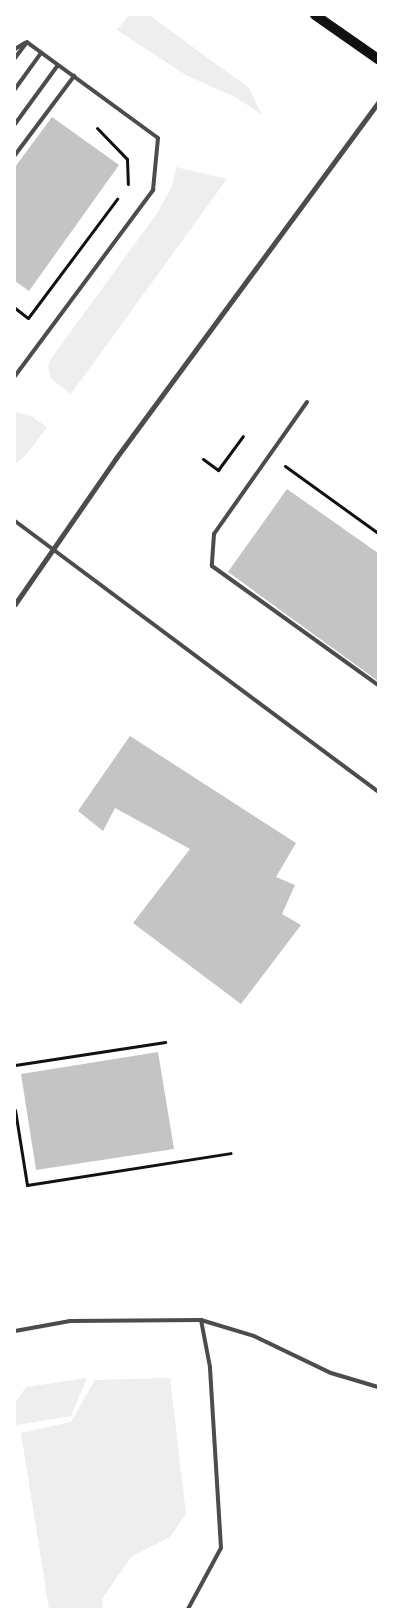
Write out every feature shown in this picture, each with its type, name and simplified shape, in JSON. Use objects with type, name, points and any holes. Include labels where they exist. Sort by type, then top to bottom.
[{"type":"main road","points":[[314,15],[378,58]]},
{"type":"street","points":[[15,604],[52,548],[378,102]]},
{"type":"lane","points":[[15,49],[27,42]]},
{"type":"lane","points":[[15,376],[153,190],[158,138],[27,42]]},
{"type":"lane","points":[[15,58],[27,42]]},
{"type":"lane","points":[[15,89],[41,53]]},
{"type":"lane","points":[[15,124],[58,65]]},
{"type":"lane","points":[[15,155],[74,76]]},
{"type":"lane","points":[[307,402],[214,534],[212,566],[378,685]]},
{"type":"lane","points":[[15,521],[378,792]]},
{"type":"lane","points":[[15,1332],[70,1321],[201,1320],[254,1336],[331,1373],[378,1387]]},
{"type":"lane","points":[[188,1609],[222,1548],[210,1367],[201,1320]]},
{"type":"path","points":[[15,308],[28,318],[130,183],[127,159],[97,128]]},
{"type":"path","points":[[203,459],[218,470],[243,436]]},
{"type":"path","points":[[284,465],[378,533]]},
{"type":"path","points":[[15,1065],[165,1042]]},
{"type":"path","points":[[15,1110],[27,1185],[231,1153]]},
{"type":"path","points":[[15,1147],[21,1146]]},
{"type":"shaded area","points":[[129,15],[149,15],[249,88],[262,115],[237,98],[186,75],[117,30]]},
{"type":"shaded area","points":[[176,167],[227,179],[71,394],[51,379],[48,366],[50,360],[158,212],[172,186]]},
{"type":"shaded area","points":[[15,412],[31,416],[47,427],[27,454],[15,464]]},
{"type":"shaded area","points":[[87,1378],[71,1416],[16,1425],[15,1403],[26,1387]]},
{"type":"shaded area","points":[[170,1378],[186,1514],[170,1537],[131,1557],[102,1599],[103,1609],[49,1609],[21,1433],[71,1422],[95,1380]]},
{"type":"building","points":[[52,117],[119,165],[29,291],[15,281],[15,167]]},
{"type":"building","points":[[287,489],[378,553],[378,681],[228,572]]},
{"type":"building","points":[[130,736],[296,843],[276,877],[295,885],[282,914],[301,925],[241,1004],[133,923],[190,849],[115,808],[103,831],[78,811]]},
{"type":"building","points":[[158,1052],[174,1149],[36,1170],[21,1074]]}]
